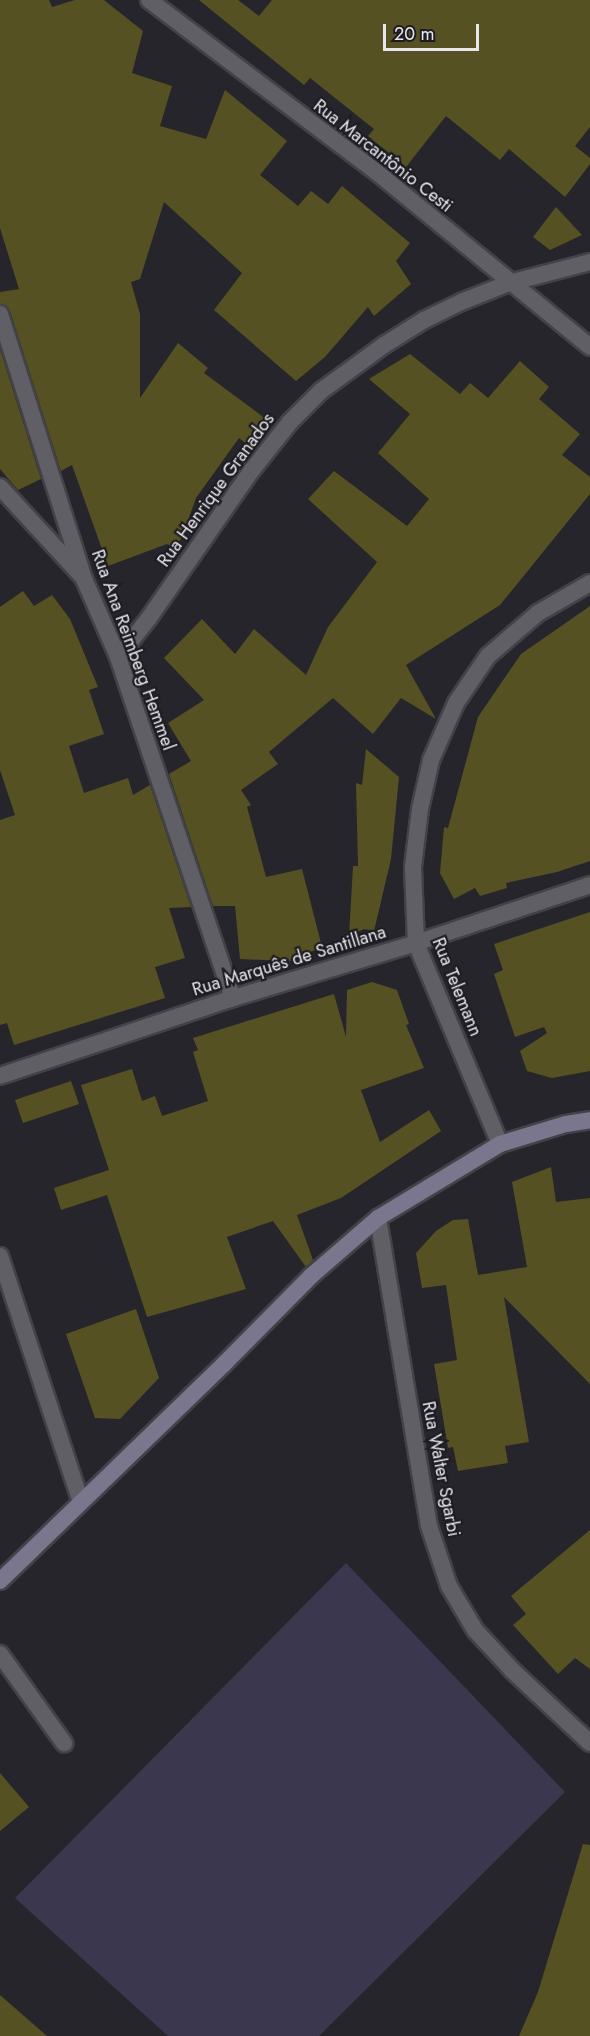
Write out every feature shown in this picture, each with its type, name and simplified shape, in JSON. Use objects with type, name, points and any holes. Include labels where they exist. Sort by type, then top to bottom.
[{"type":"main road","points":[[0,1581],[311,1276],[378,1218],[500,1144],[566,1124],[590,1120]]},
{"type":"street","name":"Rua Marcantônio Cesti","points":[[149,0],[374,170],[509,283],[590,347]]},
{"type":"street","name":"Rua Henrique Granados","points":[[118,657],[149,618],[252,470],[290,422],[321,391],[384,345],[424,320],[509,283],[590,262]]},
{"type":"street","name":"Rua Ana Reimberg Hemmel","points":[[0,314],[84,579],[118,657],[233,998]]},
{"type":"street","points":[[0,487],[84,579]]},
{"type":"street","name":"Rua Telemann","points":[[500,1144],[416,943],[413,867],[420,809],[431,760],[456,703],[488,656],[538,613],[590,583]]},
{"type":"street","name":"Rua Marquês de Santillana","points":[[0,1076],[233,998],[416,943],[590,885]]},
{"type":"street","name":"Rua Walter Sgarbi","points":[[378,1218],[429,1526],[449,1586],[475,1630],[513,1671],[590,1743]]},
{"type":"street","points":[[0,1256],[81,1502]]},
{"type":"street","points":[[0,1654],[64,1743]]},
{"type":"shaded area","points":[[346,1563],[565,1792],[319,2036],[168,2036],[15,1898]]},
{"type":"building","points":[[0,0],[49,0],[52,7],[75,0],[104,0],[143,31],[132,73],[172,86],[160,126],[206,139],[225,90],[287,141],[260,175],[298,206],[311,191],[328,204],[342,186],[410,243],[396,261],[411,284],[374,316],[368,307],[325,357],[296,381],[214,310],[242,273],[164,202],[140,279],[131,282],[140,314],[140,398],[178,343],[208,368],[204,373],[266,419],[248,445],[239,438],[196,498],[182,537],[175,549],[167,544],[108,566],[72,465],[61,471],[10,311],[0,304],[0,292],[19,289],[0,228]]},
{"type":"building","points":[[199,0],[238,0],[259,16],[272,0],[590,0],[590,127],[575,146],[590,158],[590,164],[565,197],[509,149],[500,160],[446,116],[406,167],[368,136],[374,129],[310,78],[304,85]]},
{"type":"building","points":[[556,207],[582,235],[550,250],[533,237]]},
{"type":"building","points":[[0,349],[41,479],[18,490],[0,469]]},
{"type":"building","points":[[410,354],[460,394],[470,383],[488,398],[520,361],[549,387],[539,399],[580,434],[562,455],[590,477],[590,494],[500,605],[406,665],[436,719],[401,698],[373,734],[333,698],[269,752],[278,764],[241,790],[251,805],[247,807],[266,877],[302,869],[322,947],[290,961],[240,959],[235,906],[213,906],[169,774],[191,761],[168,723],[204,700],[164,658],[202,619],[235,654],[254,629],[306,675],[328,627],[377,562],[308,499],[334,471],[407,526],[429,499],[378,453],[410,414],[369,379]]},
{"type":"building","points":[[23,591],[34,606],[52,595],[70,619],[98,687],[89,690],[104,734],[69,746],[84,793],[128,778],[133,795],[150,785],[191,907],[169,908],[185,958],[155,967],[165,998],[14,1045],[7,1023],[0,1025],[0,820],[15,815],[0,770],[0,607]]},
{"type":"building","points":[[590,606],[590,861],[557,872],[506,883],[507,888],[480,896],[475,888],[454,899],[440,873],[444,827],[448,828],[478,717],[521,654]]},
{"type":"building","points":[[366,749],[399,777],[391,859],[374,931],[364,929],[349,936],[353,866],[358,866],[356,783],[362,785]]},
{"type":"building","points":[[590,912],[590,1071],[552,1078],[527,1071],[520,1051],[547,1033],[544,1027],[515,1037],[494,974],[503,970],[494,944]]},
{"type":"building","points":[[372,982],[397,990],[409,1024],[406,1025],[424,1068],[361,1090],[380,1142],[429,1110],[441,1131],[341,1198],[297,1215],[313,1260],[306,1267],[273,1221],[227,1237],[246,1289],[147,1317],[107,1195],[61,1210],[54,1188],[109,1170],[81,1085],[132,1069],[142,1101],[155,1096],[162,1116],[208,1101],[193,1052],[198,1050],[193,1038],[334,994],[346,1037],[347,990]]},
{"type":"building","points":[[71,1081],[79,1104],[23,1123],[15,1100]]},
{"type":"building","points":[[551,1167],[556,1202],[590,1198],[590,1384],[504,1297],[529,1442],[505,1446],[508,1463],[458,1471],[453,1447],[448,1448],[434,1364],[457,1360],[446,1285],[422,1288],[416,1253],[436,1231],[453,1220],[468,1219],[478,1275],[527,1267],[512,1182]]},
{"type":"building","points":[[136,1309],[159,1378],[120,1419],[95,1418],[66,1334]]},
{"type":"building","points":[[590,1530],[590,1669],[575,1658],[558,1674],[513,1625],[526,1614],[511,1596]]},
{"type":"building","points":[[0,1773],[29,1807],[0,1831]]},
{"type":"building","points":[[583,1844],[590,1845],[590,2036],[519,2036],[538,1992]]},
{"type":"building","points":[[0,1995],[47,2036],[0,2036]]}]
